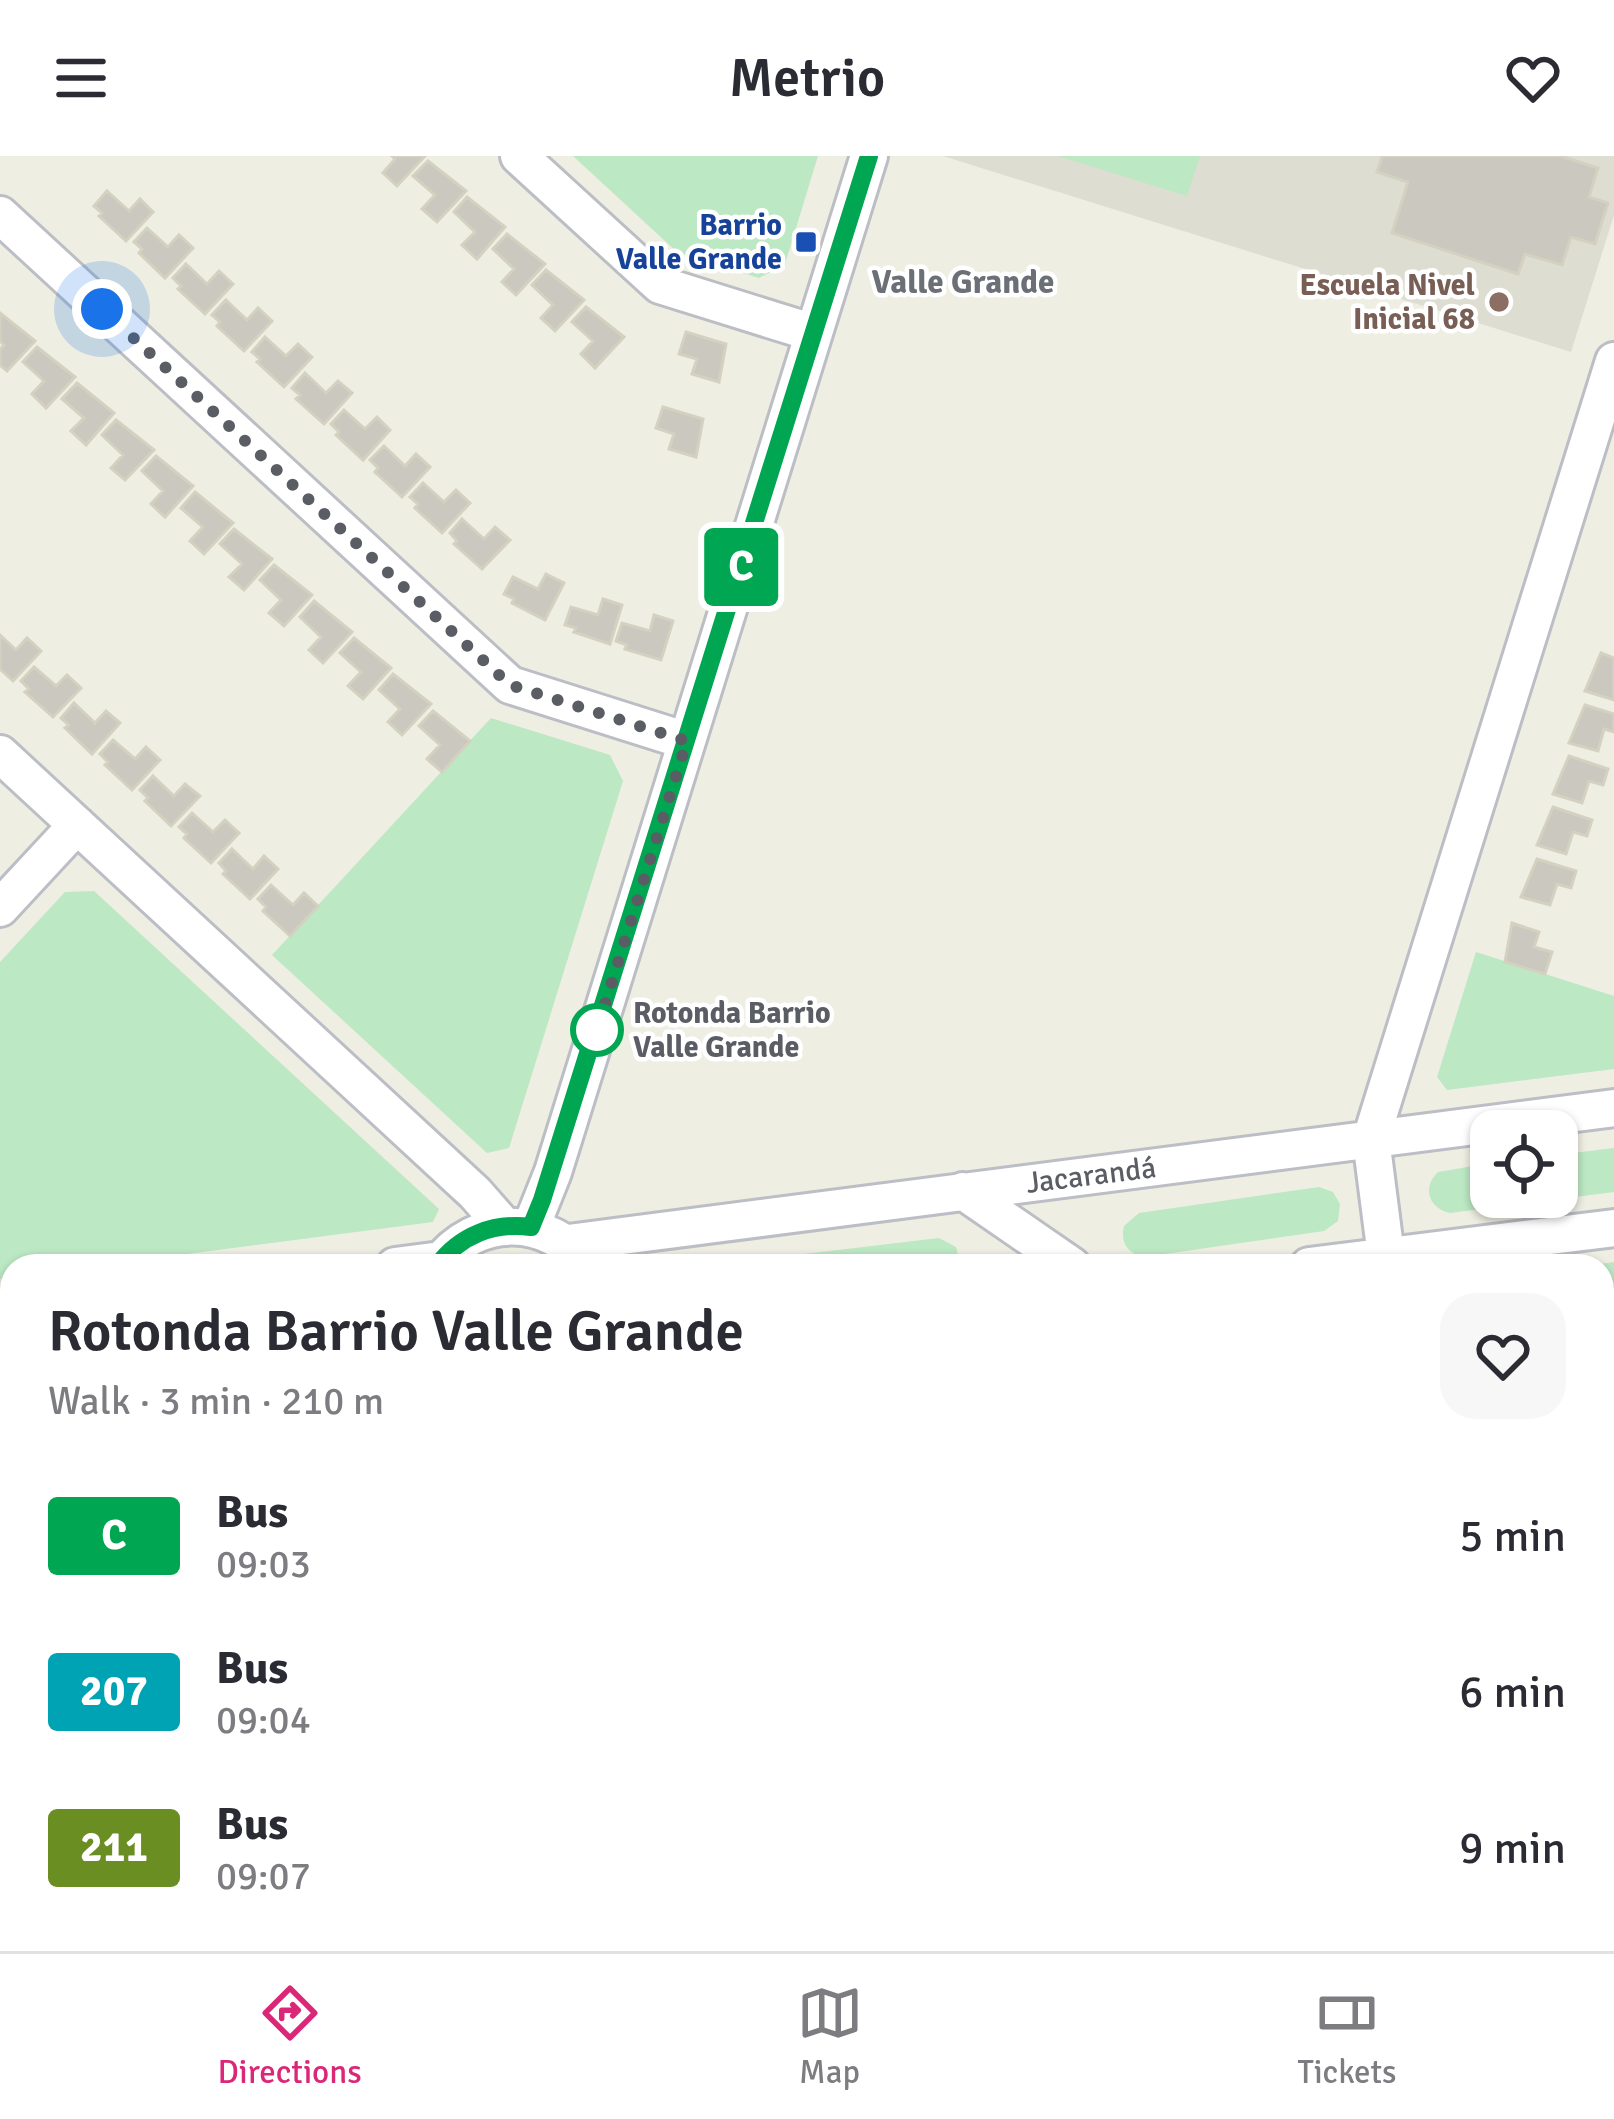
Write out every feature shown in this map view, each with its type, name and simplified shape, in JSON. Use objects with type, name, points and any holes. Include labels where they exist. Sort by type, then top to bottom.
[{"type":"street","points":[[520,156],[660,285],[814,333]]},
{"type":"street","points":[[518,1227],[553,1172],[869,156]]},
{"type":"street","points":[[0,215],[510,685],[687,741]]},
{"type":"street","points":[[1386,1254],[1371,1139],[1611,382]]},
{"type":"street","points":[[0,754],[518,1227]]},
{"type":"street","points":[[0,908],[77,825]]},
{"type":"street","name":"Jacarandá","points":[[584,1254],[963,1192],[1614,1108]]},
{"type":"street","points":[[963,1192],[1054,1254]]},
{"type":"street","points":[[448,1254],[480,1232],[518,1227]]},
{"type":"street","name":"Jacarandá","points":[[518,1227],[576,1254]]},
{"type":"street","points":[[1402,1254],[1614,1228]]},
{"type":"shaded area","name":"Escuela Nivel Inicial 68","points":[[943,156],[1614,156],[1614,215],[1571,352]]},
{"type":"green space","points":[[573,156],[818,156],[785,264],[759,278],[678,253]]},
{"type":"green space","points":[[1058,156],[1200,156],[1187,196]]},
{"type":"green space","points":[[491,718],[610,755],[623,781],[509,1148],[487,1153],[272,955]]},
{"type":"green space","points":[[94,891],[439,1209],[433,1222],[187,1254],[0,1254],[0,962],[65,892]]},
{"type":"green space","points":[[1476,952],[1614,996],[1614,1069],[1447,1090],[1437,1077]]},
{"type":"green space","points":[[1614,1148],[1614,1192],[1578,1197],[1578,1152]]},
{"type":"green space","points":[[1470,1167],[1470,1210],[1450,1213],[1432,1202],[1430,1184],[1438,1172]]},
{"type":"green space","points":[[1319,1187],[1333,1192],[1340,1204],[1338,1221],[1324,1231],[1165,1254],[1129,1250],[1124,1226],[1139,1213]]},
{"type":"green space","points":[[939,1238],[956,1247],[958,1254],[804,1254]]},
{"type":"building","points":[[392,156],[425,156],[397,186],[383,173],[395,159]]},
{"type":"building","points":[[1382,156],[1561,156],[1598,168],[1589,197],[1608,203],[1595,244],[1571,237],[1562,265],[1525,254],[1518,274],[1392,233],[1408,182],[1377,172]]},
{"type":"building","points":[[428,161],[466,191],[437,222],[422,209],[435,195],[413,176]]},
{"type":"building","points":[[107,191],[129,211],[140,199],[153,212],[126,241],[94,206]]},
{"type":"building","points":[[467,197],[505,227],[477,259],[462,245],[475,232],[454,212]]},
{"type":"building","points":[[147,228],[168,247],[179,235],[193,248],[165,278],[134,242]]},
{"type":"building","points":[[507,234],[545,264],[516,295],[502,282],[514,269],[493,249]]},
{"type":"building","points":[[186,264],[207,284],[219,271],[233,284],[205,314],[173,278]]},
{"type":"building","points":[[546,270],[584,300],[555,331],[541,318],[553,305],[532,285]]},
{"type":"building","points":[[226,300],[247,320],[258,308],[272,321],[244,351],[212,315]]},
{"type":"building","points":[[586,307],[624,337],[595,368],[581,354],[593,341],[572,322]]},
{"type":"building","points":[[0,313],[35,341],[7,371],[0,365],[4,345]]},
{"type":"building","points":[[686,332],[726,344],[719,382],[692,374],[697,359],[679,354]]},
{"type":"building","points":[[265,337],[286,356],[298,344],[312,357],[284,387],[252,352]]},
{"type":"building","points":[[37,347],[75,377],[46,408],[32,394],[44,381],[23,362]]},
{"type":"building","points":[[305,373],[326,393],[338,381],[352,393],[324,424],[296,399],[300,395],[292,388]]},
{"type":"building","points":[[77,383],[114,413],[86,445],[71,431],[84,418],[62,399]]},
{"type":"building","points":[[663,407],[703,419],[696,457],[669,449],[674,434],[656,428]]},
{"type":"building","points":[[344,410],[365,429],[377,417],[390,430],[363,460],[331,424]]},
{"type":"building","points":[[116,420],[154,450],[125,480],[111,468],[123,455],[102,435]]},
{"type":"building","points":[[384,446],[405,466],[416,454],[430,467],[402,497],[375,472],[378,468],[370,460]]},
{"type":"building","points":[[156,456],[193,486],[165,517],[151,504],[163,491],[142,471]]},
{"type":"building","points":[[423,483],[444,502],[456,490],[470,503],[442,533],[410,497]]},
{"type":"building","points":[[195,492],[233,523],[204,554],[190,541],[203,527],[181,508]]},
{"type":"building","points":[[462,519],[484,539],[495,527],[510,540],[482,569],[454,544],[457,541],[450,533]]},
{"type":"building","points":[[234,529],[272,559],[244,590],[229,577],[242,564],[220,544]]},
{"type":"building","points":[[274,565],[312,595],[284,626],[269,613],[281,600],[260,580]]},
{"type":"building","points":[[546,574],[564,583],[545,620],[504,594],[513,577],[538,589]]},
{"type":"building","points":[[603,599],[622,605],[610,644],[565,625],[571,607],[598,615]]},
{"type":"building","points":[[314,601],[352,632],[323,663],[309,650],[321,637],[300,617]]},
{"type":"building","points":[[654,615],[673,621],[661,660],[625,649],[627,645],[616,641],[622,623],[650,631]]},
{"type":"building","points":[[0,635],[16,650],[27,638],[41,651],[13,681],[0,669]]},
{"type":"building","points":[[354,638],[391,668],[363,699],[348,686],[361,672],[340,653]]},
{"type":"building","points":[[1601,653],[1614,658],[1614,700],[1585,691]]},
{"type":"building","points":[[34,667],[56,686],[67,675],[81,688],[53,717],[25,692],[29,689],[21,681]]},
{"type":"building","points":[[393,674],[431,704],[402,735],[388,722],[400,709],[379,690]]},
{"type":"building","points":[[74,703],[95,723],[106,711],[120,723],[92,754],[61,718]]},
{"type":"building","points":[[1585,705],[1614,714],[1614,732],[1604,729],[1598,751],[1569,743]]},
{"type":"building","points":[[433,711],[470,741],[442,772],[427,759],[440,745],[419,726]]},
{"type":"building","points":[[113,740],[135,759],[146,747],[160,760],[132,790],[100,754]]},
{"type":"building","points":[[1569,756],[1608,769],[1603,785],[1589,781],[1582,803],[1553,794]]},
{"type":"building","points":[[153,776],[174,796],[185,784],[200,796],[171,826],[140,790]]},
{"type":"building","points":[[1553,807],[1592,820],[1587,836],[1573,832],[1566,854],[1537,845]]},
{"type":"building","points":[[192,813],[213,832],[225,820],[239,833],[211,863],[179,827]]},
{"type":"building","points":[[232,849],[253,869],[264,856],[278,869],[250,899],[223,874],[226,871],[219,863]]},
{"type":"building","points":[[1537,859],[1576,871],[1571,888],[1557,884],[1550,905],[1521,897]]},
{"type":"building","points":[[271,885],[293,905],[304,893],[318,906],[290,936],[263,911],[266,907],[258,899]]},
{"type":"building","points":[[1512,923],[1539,932],[1534,947],[1552,952],[1545,974],[1505,962]]},
{"type":"bus line","name":"C","points":[[447,1254],[480,1232],[504,1226],[531,1227],[553,1172],[869,156]]},
{"type":"place","name":"Barrio Valle Grande","points":[[806,242]]},
{"type":"place","name":"Escuela Nivel Inicial 68","points":[[1499,302]]},
{"type":"place","name":"Rotonda Barrio Valle Grande","points":[[597,1030]]},
{"type":"district","name":"Valle Grande","points":[[963,281]]},
{"type":"route","points":[[102,309],[510,685],[687,741],[597,1030]]}]
